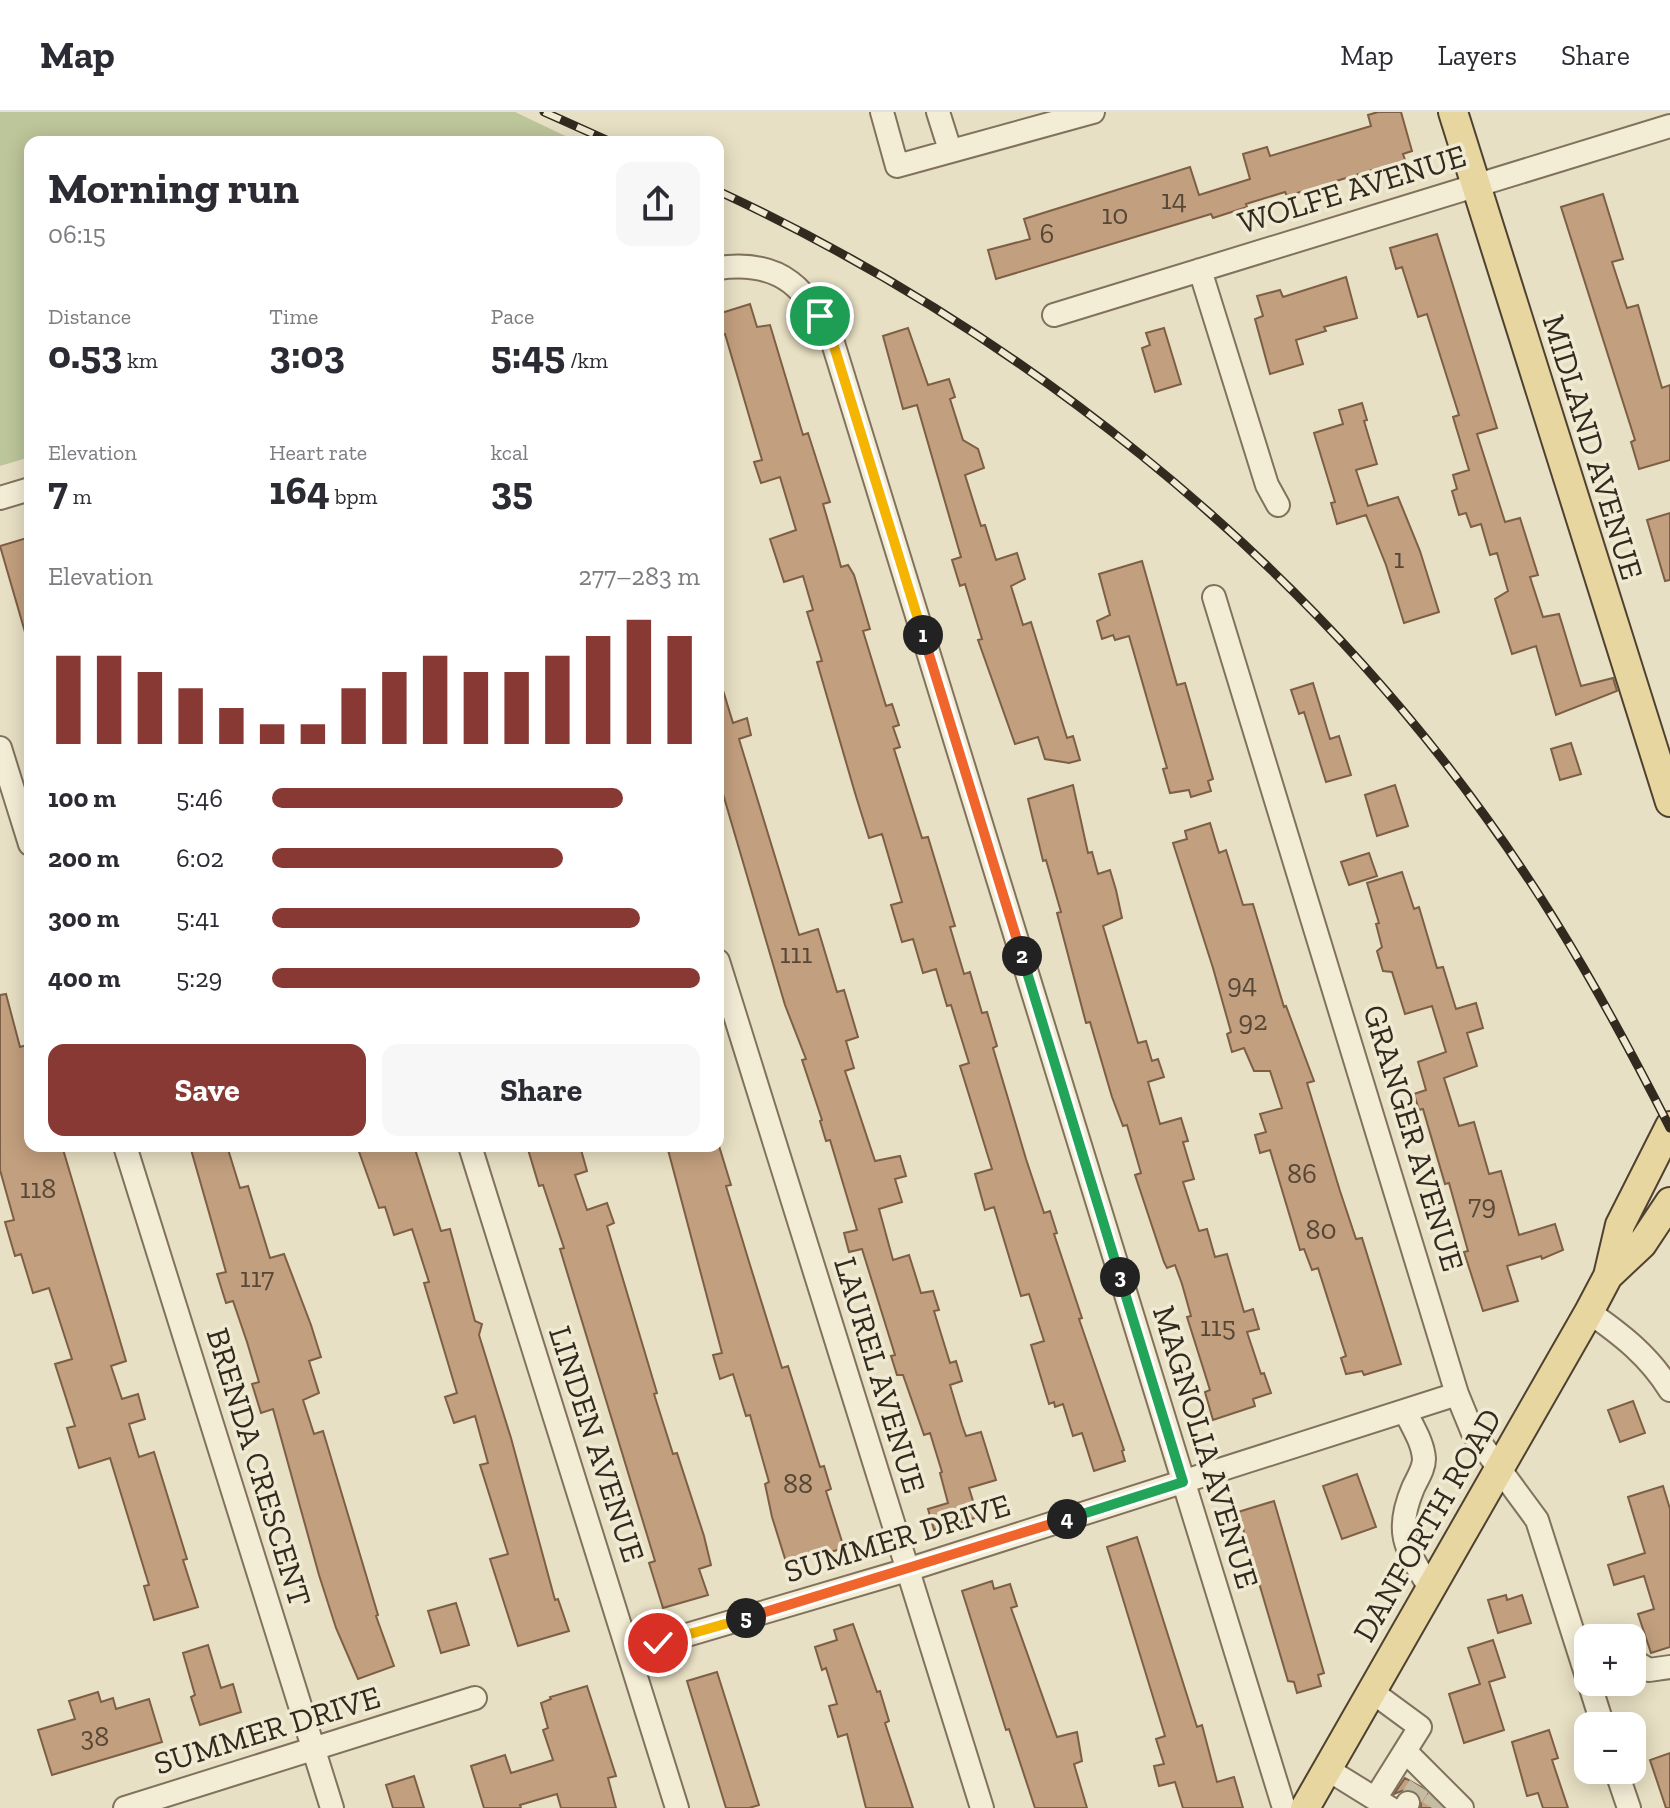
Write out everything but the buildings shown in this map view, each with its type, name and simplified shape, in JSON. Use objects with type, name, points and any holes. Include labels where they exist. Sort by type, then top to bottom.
[{"type":"main road","name":"MIDLAND AVENUE","points":[[1453,112],[1670,802]]},
{"type":"main road","name":"DANFORTH ROAD","points":[[1305,1808],[1589,1312],[1608,1276],[1620,1225],[1670,1126]]},
{"type":"main road","name":"DANFORTH ROAD","points":[[1608,1276],[1642,1244],[1670,1202]]},
{"type":"street","points":[[882,112],[897,166],[1093,112]]},
{"type":"street","points":[[938,112],[950,150]]},
{"type":"street","name":"WOLFE AVENUE","points":[[1054,315],[1670,126]]},
{"type":"street","name":"MAGNOLIA AVENUE","points":[[724,268],[755,267],[782,277],[804,291],[833,343],[1284,1808]]},
{"type":"street","points":[[1200,270],[1267,485],[1278,505]]},
{"type":"street","points":[[0,498],[24,491]]},
{"type":"street","name":"GRANGER AVENUE","points":[[1214,597],[1457,1394],[1473,1433],[1537,1520],[1574,1633]]},
{"type":"street","points":[[0,748],[24,825]]},
{"type":"street","name":"LAUREL AVENUE","points":[[724,980],[982,1808]]},
{"type":"street","name":"BRENDA CRESCENT","points":[[127,1152],[332,1808]]},
{"type":"street","name":"LINDEN AVENUE","points":[[472,1152],[677,1808]]},
{"type":"street","points":[[1589,1312],[1636,1346],[1655,1366],[1670,1390]]},
{"type":"street","name":"SUMMER DRIVE","points":[[629,1652],[907,1570],[1457,1394]]},
{"type":"street","points":[[1405,1411],[1421,1446],[1424,1464],[1402,1514],[1402,1533],[1408,1553],[1430,1588]]},
{"type":"street","points":[[1646,1668],[1670,1667]]},
{"type":"street","points":[[1371,1691],[1420,1727],[1405,1751],[1404,1796]]},
{"type":"street","name":"SUMMER DRIVE","points":[[125,1808],[475,1698]]},
{"type":"street","points":[[1404,1796],[1405,1751]]},
{"type":"street","points":[[1327,1769],[1404,1796],[1442,1793],[1462,1808]]},
{"type":"street","points":[[1621,1784],[1629,1808]]},
{"type":"green space","points":[[0,112],[515,112],[565,136],[24,136],[24,459],[0,466]]},
{"type":"tunnel","points":[[1408,1803],[1419,1786]]},
{"type":"tunnel","points":[[1432,1808],[1439,1797]]},
{"type":"railway","points":[[544,112],[598,136]]},
{"type":"railway","points":[[724,194],[829,247],[937,309],[1041,379],[1141,455],[1237,537],[1326,625],[1409,718],[1485,816],[1537,891],[1584,969],[1670,1128]]},
{"type":"route","points":[[658,1643],[907,1570],[1183,1482],[833,343],[820,316]]}]
